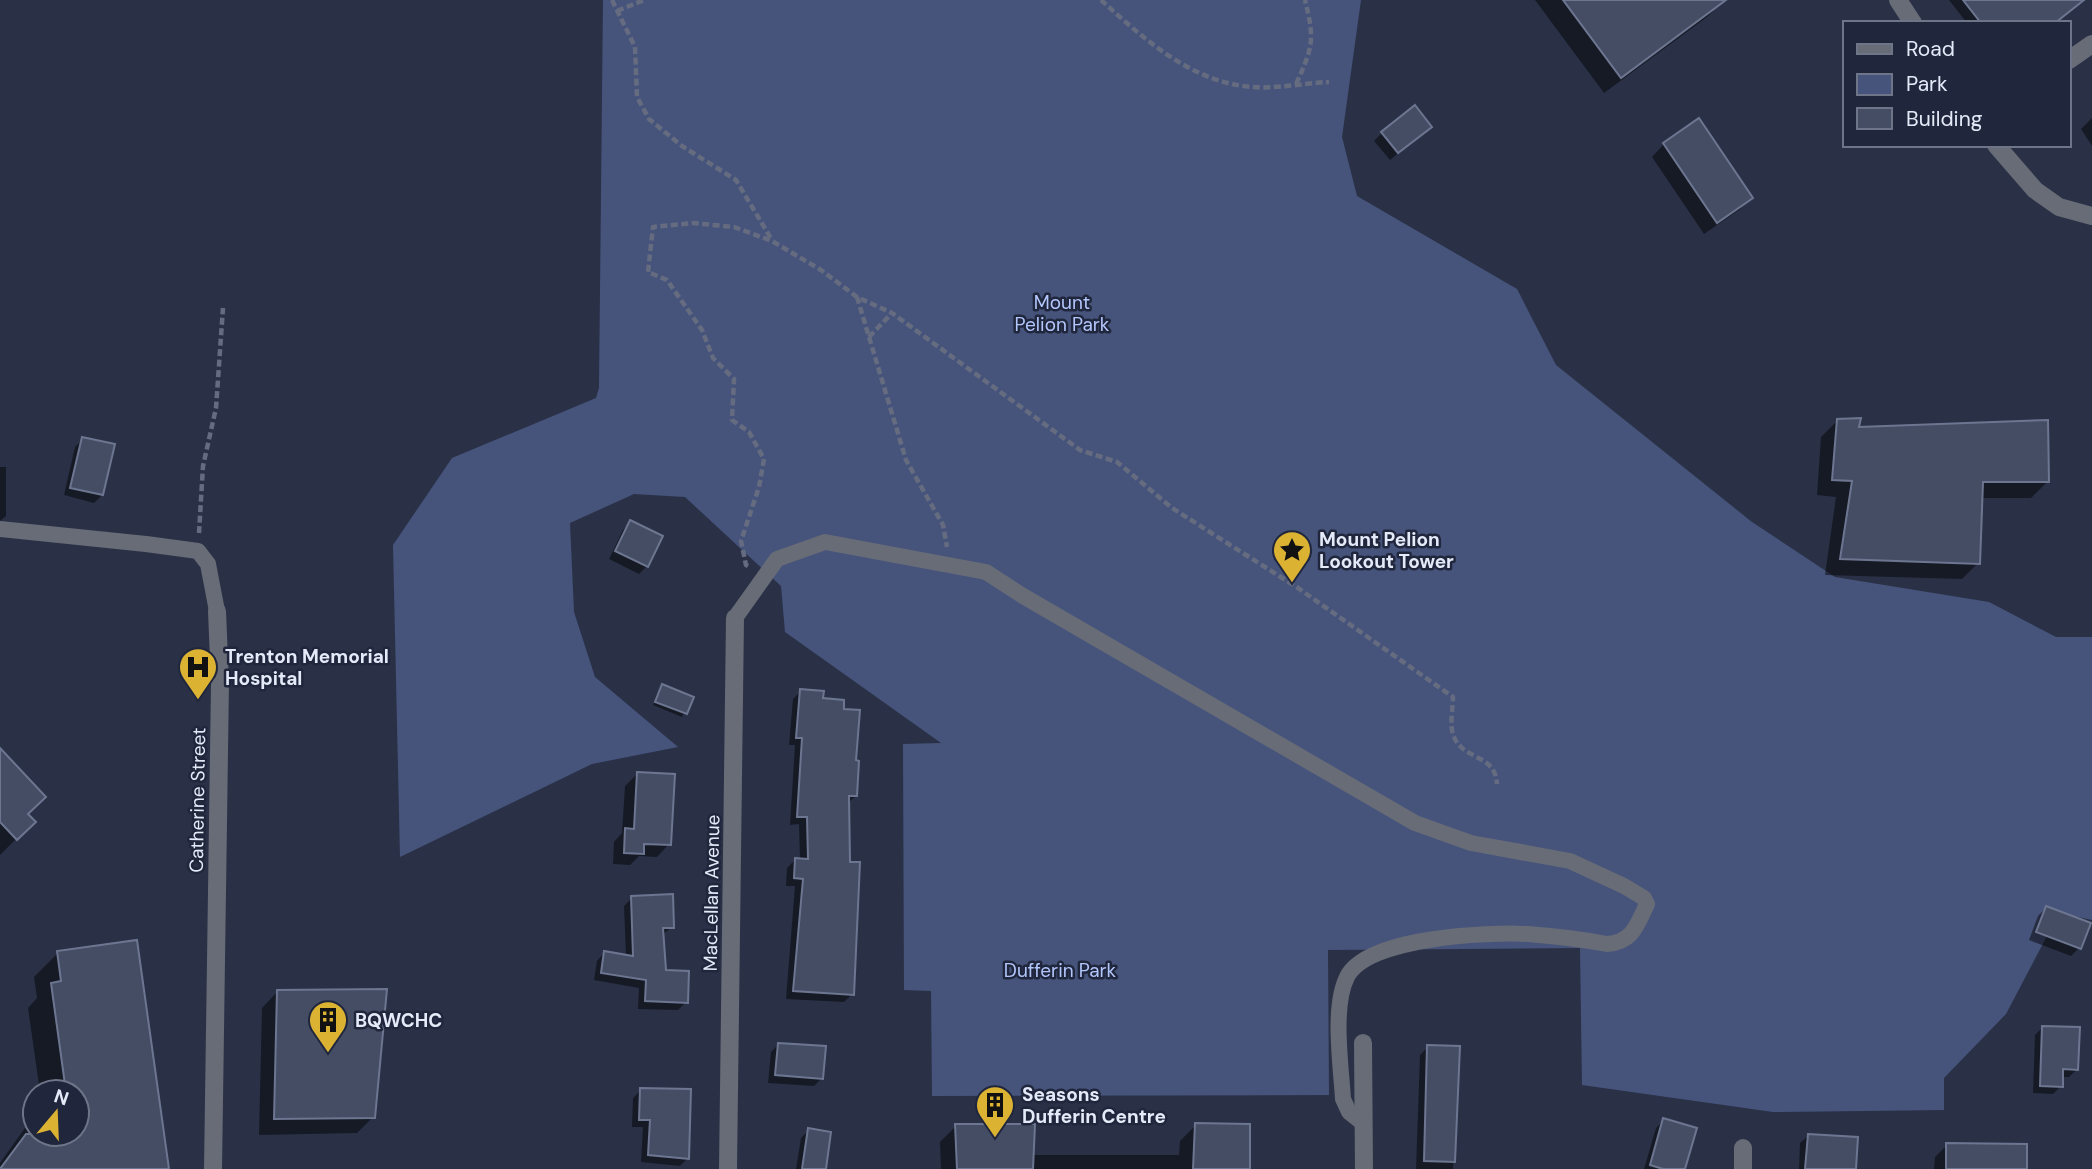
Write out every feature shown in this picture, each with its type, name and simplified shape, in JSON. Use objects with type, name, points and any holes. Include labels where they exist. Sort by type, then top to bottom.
[{"type":"street","points":[[1898,0],[1912,21]]},
{"type":"street","points":[[2071,59],[2092,44]]},
{"type":"street","points":[[1999,147],[2035,190],[2059,208],[2092,216]]},
{"type":"street","name":"Catherine Street","points":[[213,1169],[220,683],[217,611]]},
{"type":"street","name":"MacLellan Avenue","points":[[728,1169],[735,618]]},
{"type":"street","points":[[1363,1043],[1364,1169]]},
{"type":"street","points":[[1743,1148],[1743,1169]]},
{"type":"lane","points":[[0,530],[198,551]]},
{"type":"lane","points":[[735,618],[777,559],[825,542],[986,572],[1415,823],[1471,844],[1570,861],[1644,898],[1647,904],[1635,928],[1619,943],[1607,944],[1526,934],[1487,935],[1411,942],[1377,953],[1360,962],[1348,975],[1339,999],[1343,1099],[1349,1112],[1364,1124]]},
{"type":"lane","name":"Catherine Street","points":[[198,551],[208,564],[217,611]]},
{"type":"path","points":[[612,0],[635,47],[637,97],[649,119],[682,146],[736,180],[772,241]]},
{"type":"path","points":[[617,11],[644,0]]},
{"type":"path","points":[[1101,0],[1136,32],[1167,55],[1200,73],[1237,85],[1256,87],[1329,82]]},
{"type":"path","points":[[1296,84],[1310,53],[1312,28],[1305,0]]},
{"type":"path","points":[[766,575],[746,565],[741,541],[759,487],[764,459],[749,432],[732,420],[733,379],[713,358],[702,330],[667,280],[648,272],[653,227],[693,223],[720,226],[772,241],[821,270],[857,297],[892,313],[1080,450],[1117,462],[1172,508],[1298,588],[1453,697],[1452,735],[1462,749],[1490,764],[1496,774],[1497,784]]},
{"type":"path","points":[[857,297],[906,460],[943,525],[950,565]]},
{"type":"path","points":[[198,551],[203,466],[216,408],[223,308]]},
{"type":"path","points":[[869,338],[892,313]]},
{"type":"green space","name":"Mount Pelion Park","points":[[603,0],[1361,0],[1342,137],[1357,196],[1517,289],[1556,365],[1752,522],[1835,577],[1989,602],[2056,637],[2092,637],[2092,920],[2059,913],[2006,1014],[1944,1078],[1944,1110],[1773,1112],[1582,1085],[1580,948],[1328,950],[1329,1095],[932,1096],[931,991],[904,990],[903,744],[941,743],[785,632],[781,586],[685,497],[634,494],[570,523],[574,612],[595,677],[678,747],[592,764],[400,857],[393,545],[452,458],[596,398],[599,388]]},
{"type":"building","points":[[1563,0],[1726,0],[1621,78]]},
{"type":"building","points":[[1963,0],[2084,0],[2058,21],[1979,21]]},
{"type":"building","points":[[1415,105],[1432,127],[1398,153],[1381,132]]},
{"type":"building","points":[[1699,118],[1753,198],[1717,223],[1663,143]]},
{"type":"building","points":[[1861,418],[1859,427],[2048,420],[2049,482],[1983,482],[1980,564],[1840,559],[1852,481],[1832,480],[1837,419]]},
{"type":"building","points":[[82,437],[115,444],[103,495],[70,488]]},
{"type":"building","points":[[630,520],[663,536],[648,567],[615,551]]},
{"type":"building","points":[[662,684],[694,697],[687,714],[655,702]]},
{"type":"building","points":[[800,689],[824,691],[823,698],[844,700],[844,709],[860,710],[856,760],[859,761],[857,796],[849,796],[850,862],[860,862],[854,995],[793,991],[803,879],[794,878],[795,858],[808,859],[807,817],[797,817],[802,738],[796,738]]},
{"type":"building","points":[[0,748],[46,797],[28,814],[36,822],[17,840],[0,822]]},
{"type":"building","points":[[637,772],[675,774],[671,845],[644,844],[644,854],[624,853],[625,828],[634,829]]},
{"type":"building","points":[[673,894],[674,928],[663,928],[666,970],[689,971],[688,1003],[645,1001],[646,980],[601,973],[604,951],[633,956],[631,896]]},
{"type":"building","points":[[2046,906],[2091,923],[2081,949],[2036,932]]},
{"type":"building","points":[[137,940],[169,1169],[0,1169],[21,1141],[21,1148],[91,1148],[91,1078],[64,1078],[51,983],[61,981],[57,951]]},
{"type":"building","name":"BQWCHC","points":[[387,989],[375,1118],[274,1119],[277,990]]},
{"type":"building","points":[[2042,1026],[2080,1027],[2078,1070],[2063,1069],[2063,1087],[2040,1086]]},
{"type":"building","points":[[778,1043],[826,1046],[823,1079],[775,1075]]},
{"type":"building","points":[[1427,1045],[1460,1046],[1455,1162],[1424,1161]]},
{"type":"building","points":[[640,1088],[691,1089],[689,1159],[648,1155],[650,1120],[639,1120]]},
{"type":"building","points":[[1663,1118],[1697,1128],[1685,1169],[1663,1169],[1650,1165]]},
{"type":"building","points":[[1195,1123],[1250,1124],[1250,1169],[1193,1169]]},
{"type":"building","points":[[955,1124],[1035,1124],[1033,1169],[957,1169]]},
{"type":"building","points":[[808,1128],[831,1132],[826,1169],[802,1169]]},
{"type":"building","points":[[1808,1134],[1858,1137],[1856,1169],[1805,1169]]},
{"type":"building","points":[[1946,1143],[2027,1144],[2027,1169],[1946,1169]]},
{"type":"place","name":"Mount Pelion Lookout Tower","points":[[1292,584]]},
{"type":"place","name":"Trenton Memorial Hospital","points":[[198,701]]},
{"type":"place","name":"BQWCHC","points":[[328,1054]]},
{"type":"place","name":"Seasons Dufferin Centre","points":[[995,1139]]},
{"type":"park label","name":"Dufferin Park","points":[[1060,970]]}]
